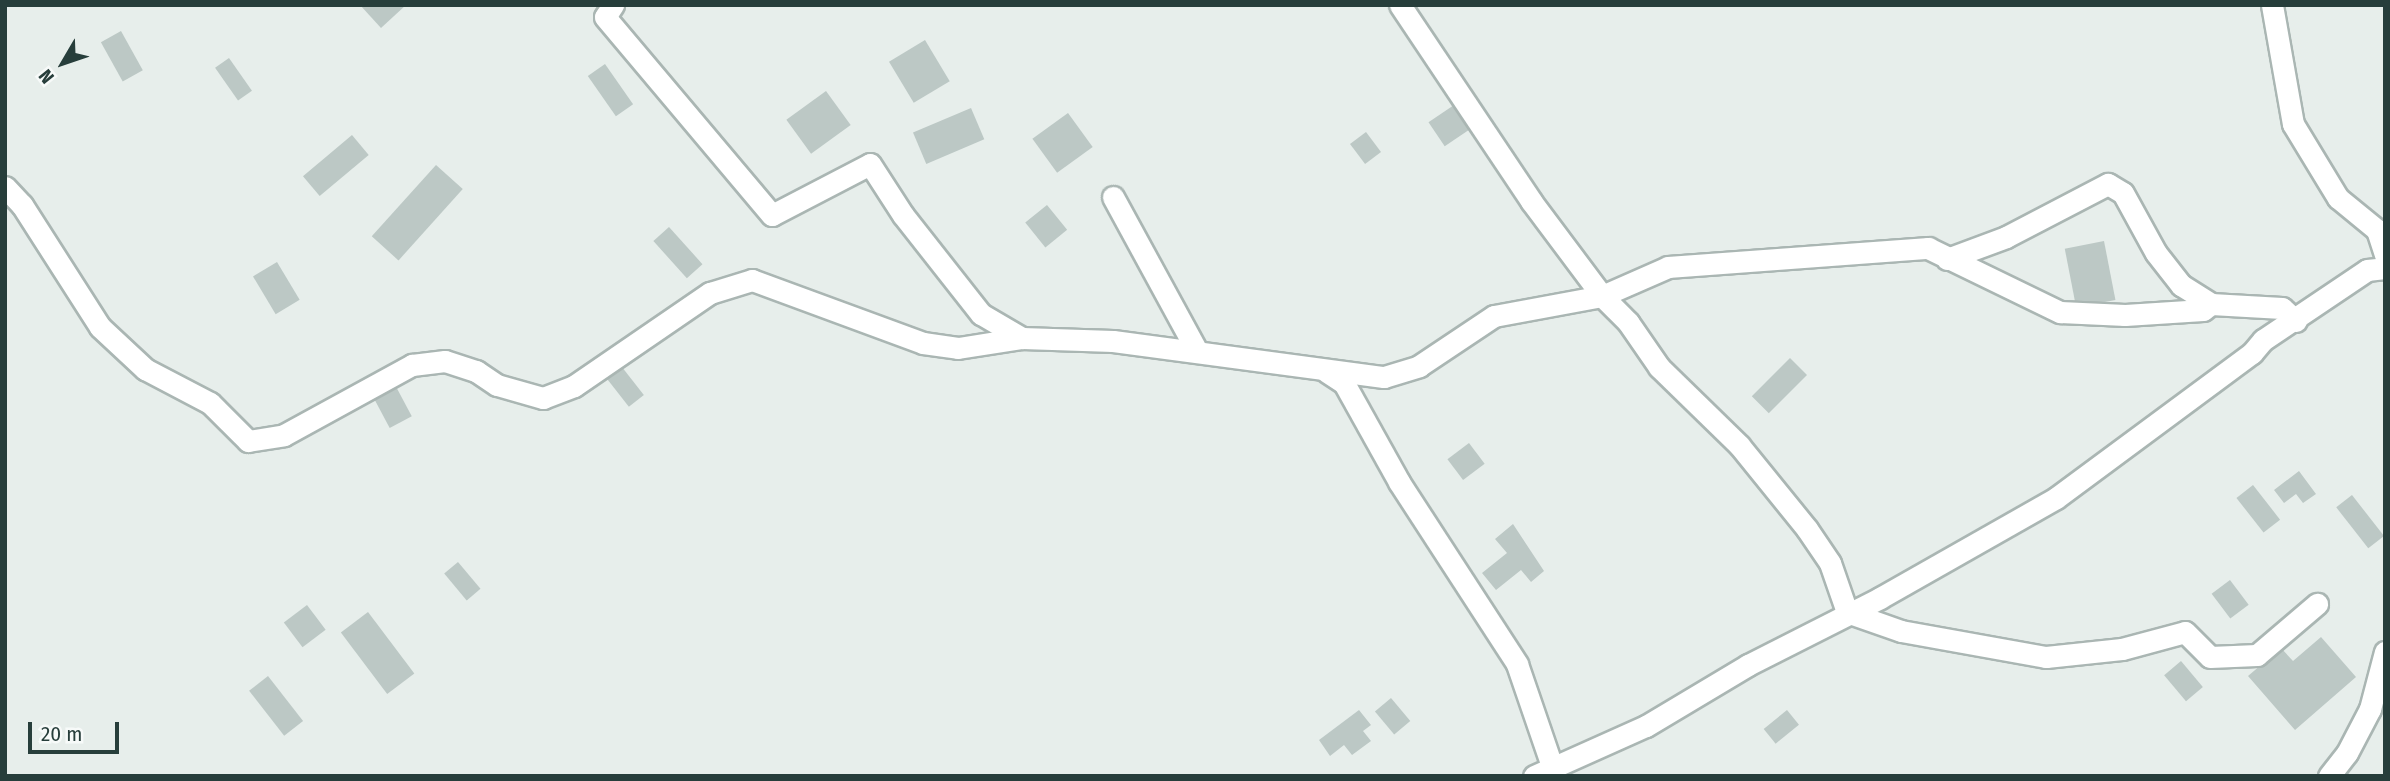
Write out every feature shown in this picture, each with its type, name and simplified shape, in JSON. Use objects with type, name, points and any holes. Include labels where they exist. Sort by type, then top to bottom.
[{"type":"street","points":[[613,5],[605,16],[772,215],[870,164],[903,215],[981,314],[1022,338]]},
{"type":"street","points":[[1400,5],[1531,201],[1602,296],[1628,321],[1677,386],[1739,445],[1807,529],[1830,563],[1847,612]]},
{"type":"street","points":[[2272,5],[2293,124],[2338,198],[2377,230],[2385,255]]},
{"type":"street","points":[[1947,259],[2006,237],[2108,184],[2123,193],[2156,253],[2181,285],[2211,304],[2282,308],[2296,321]]},
{"type":"street","points":[[5,187],[22,205],[100,327],[145,369],[210,403],[248,442],[284,435],[412,365],[445,361],[476,371],[497,385],[543,398],[574,386],[710,293],[752,280],[923,343],[958,348],[1022,338],[1114,341],[1365,377],[1403,373],[1494,316],[1602,296],[1668,267],[1928,248],[2060,312],[2125,315],[2203,310],[2211,304]]},
{"type":"street","points":[[1113,197],[1197,351]]},
{"type":"street","points":[[1328,372],[1344,383],[1426,527],[1517,664],[1543,771],[1646,726],[2056,498],[2252,353],[2263,340],[2379,270]]},
{"type":"street","points":[[1847,612],[1901,631],[2046,657],[2122,649],[2185,632],[2210,657],[2257,655],[2317,604]]},
{"type":"street","points":[[2329,776],[2347,753],[2370,709],[2385,652]]},
{"type":"building","points":[[360,5],[406,5],[381,28]]},
{"type":"building","points":[[121,31],[143,70],[123,82],[101,42]]},
{"type":"building","points":[[925,40],[950,81],[914,103],[889,62]]},
{"type":"building","points":[[229,58],[252,91],[238,101],[215,68]]},
{"type":"building","points":[[605,64],[633,104],[616,116],[588,76]]},
{"type":"building","points":[[826,91],[851,125],[811,154],[786,120]]},
{"type":"building","points":[[1460,101],[1476,125],[1445,146],[1428,122]]},
{"type":"building","points":[[971,108],[984,139],[926,164],[913,133]]},
{"type":"building","points":[[1068,113],[1093,147],[1057,173],[1032,139]]},
{"type":"building","points":[[1366,132],[1381,152],[1365,164],[1350,144]]},
{"type":"building","points":[[352,135],[369,155],[320,196],[303,176]]},
{"type":"building","points":[[436,165],[463,189],[399,260],[372,236]]},
{"type":"building","points":[[1047,205],[1067,230],[1045,247],[1025,223]]},
{"type":"building","points":[[669,227],[702,264],[687,278],[653,241]]},
{"type":"building","points":[[2104,241],[2115,300],[2076,308],[2065,249]]},
{"type":"building","points":[[277,262],[300,300],[276,314],[253,276]]},
{"type":"building","points":[[1790,358],[1807,375],[1769,413],[1752,396]]},
{"type":"building","points":[[618,362],[644,395],[629,407],[603,374]]},
{"type":"building","points":[[393,381],[412,416],[390,428],[371,393]]},
{"type":"building","points":[[1469,443],[1485,464],[1463,480],[1447,459]]},
{"type":"building","points":[[2299,471],[2316,494],[2303,503],[2296,494],[2284,503],[2274,490]]},
{"type":"building","points":[[2253,485],[2280,520],[2264,533],[2236,498]]},
{"type":"building","points":[[2352,495],[2384,536],[2368,548],[2336,507]]},
{"type":"building","points":[[1513,524],[1544,571],[1531,582],[1521,570],[1496,590],[1482,573],[1507,553],[1495,539]]},
{"type":"building","points":[[458,562],[480,589],[467,600],[444,574]]},
{"type":"building","points":[[2230,580],[2249,605],[2230,619],[2212,594]]},
{"type":"building","points":[[307,605],[326,630],[302,647],[284,622]]},
{"type":"building","points":[[368,612],[414,673],[387,694],[341,632]]},
{"type":"building","points":[[2321,637],[2356,677],[2295,730],[2248,676],[2281,648],[2293,661]]},
{"type":"building","points":[[2181,661],[2203,687],[2186,701],[2164,675]]},
{"type":"building","points":[[268,676],[303,721],[284,736],[249,691]]},
{"type":"building","points":[[1391,698],[1410,721],[1394,734],[1375,711]]},
{"type":"building","points":[[1359,710],[1371,725],[1363,731],[1371,741],[1352,755],[1344,745],[1330,756],[1319,740]]},
{"type":"building","points":[[1787,710],[1799,725],[1776,744],[1764,729]]}]
